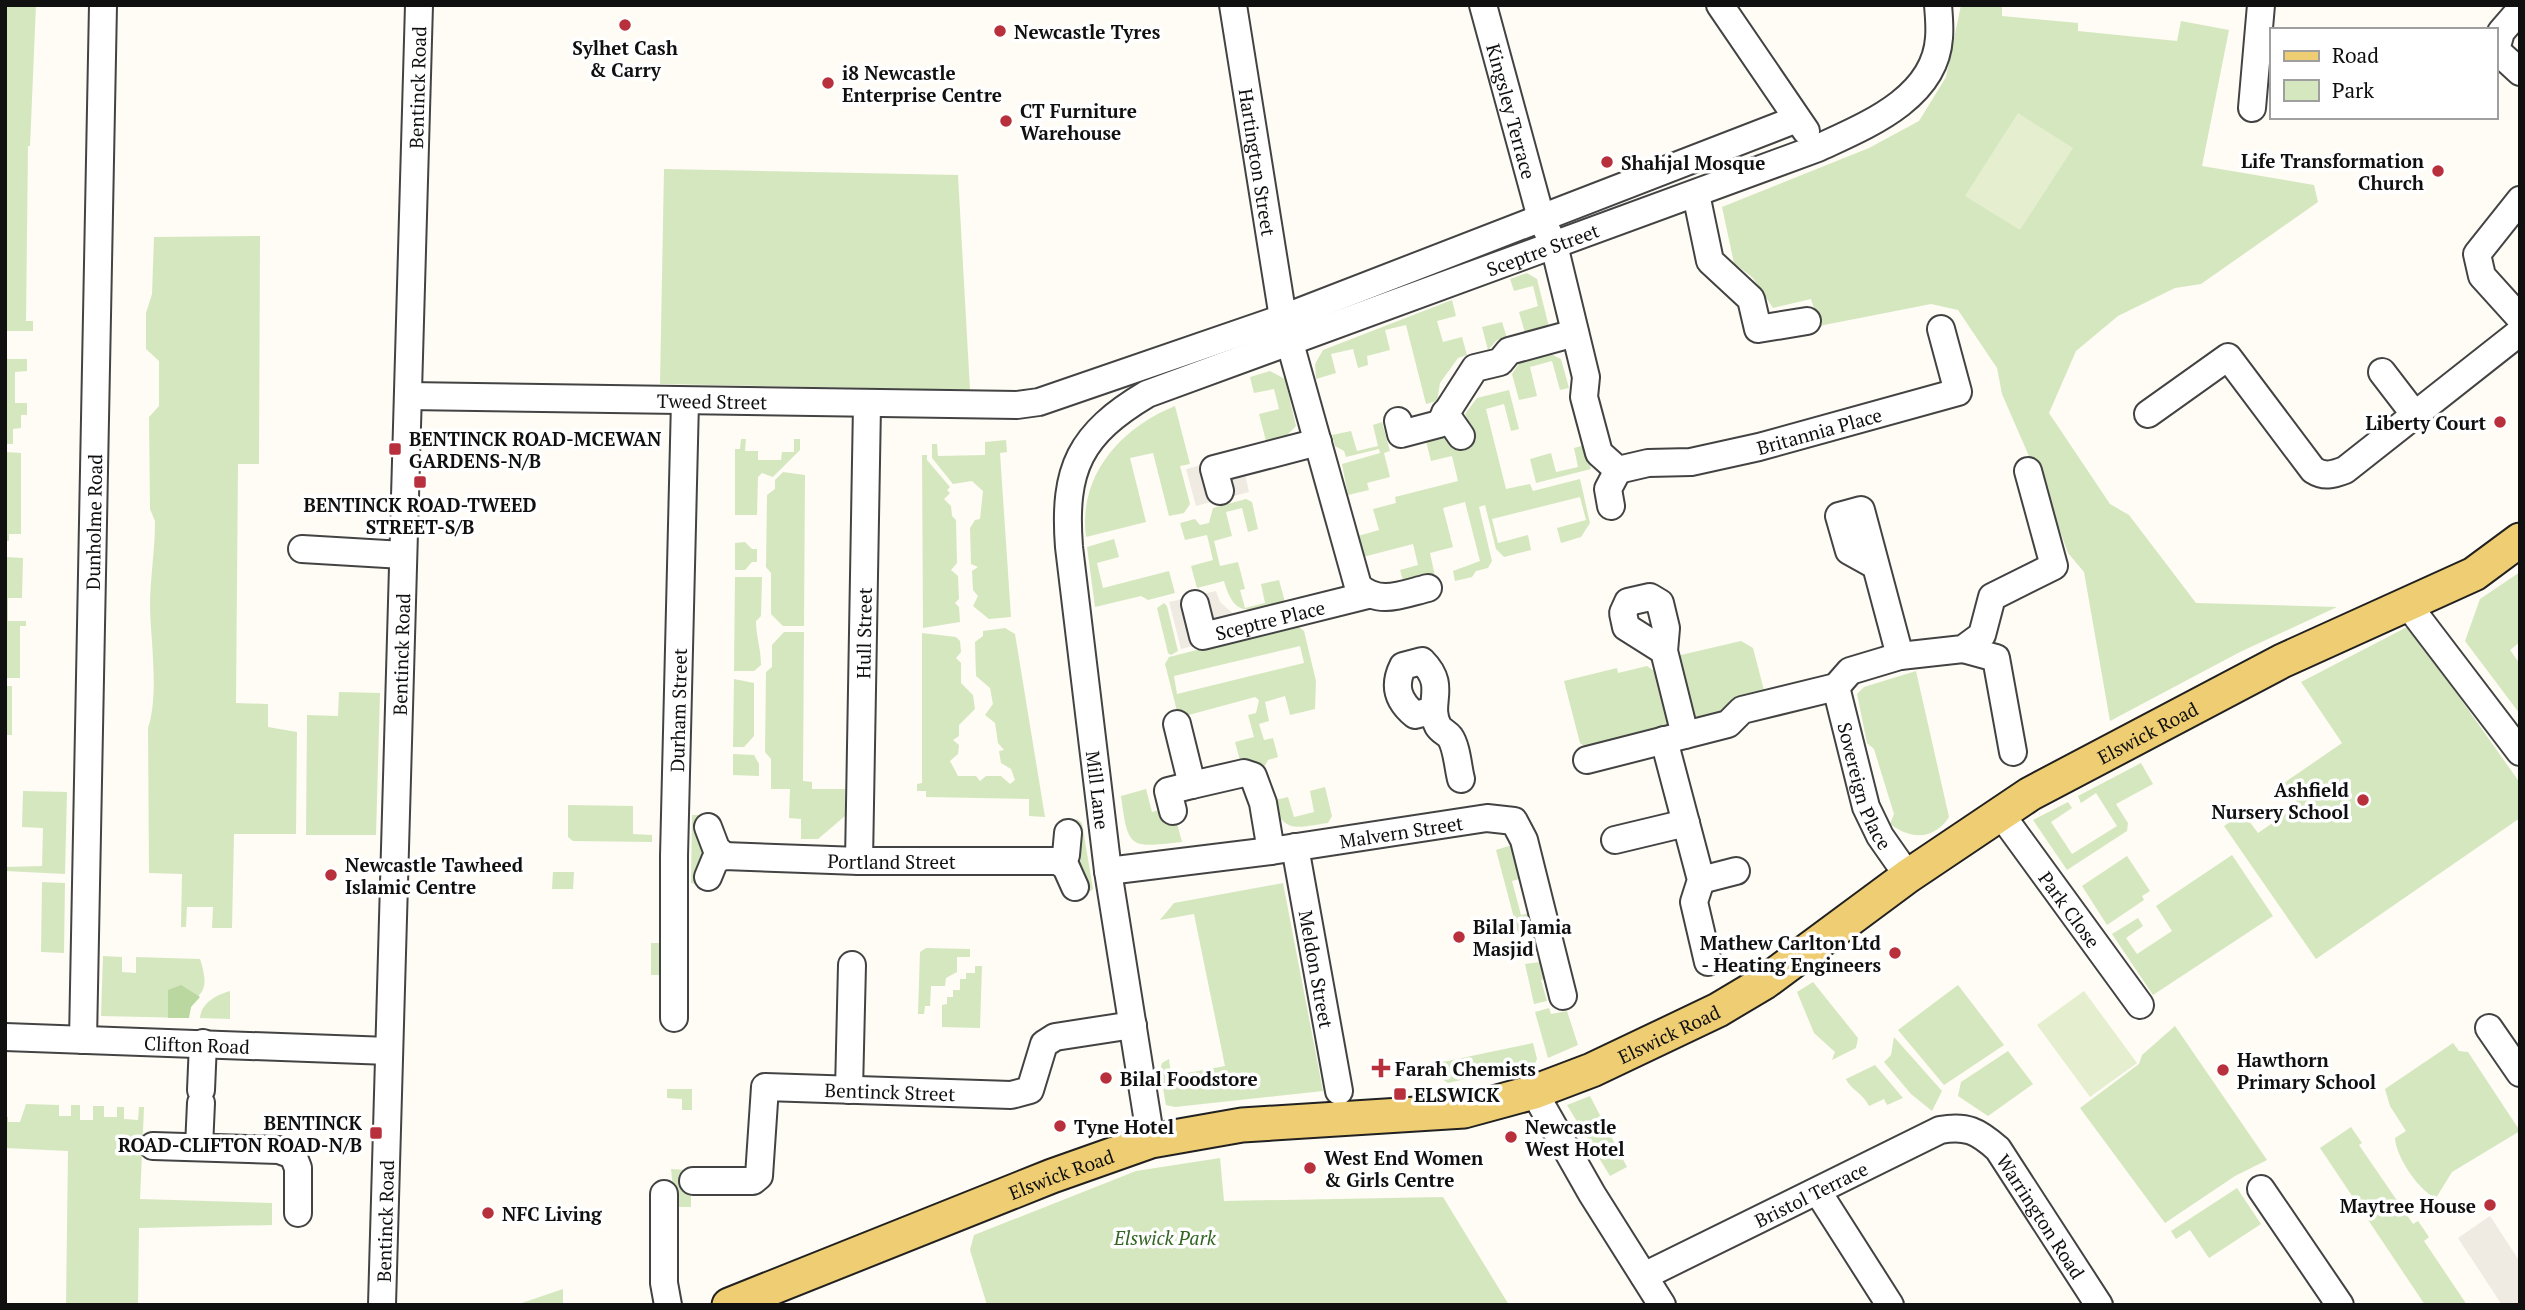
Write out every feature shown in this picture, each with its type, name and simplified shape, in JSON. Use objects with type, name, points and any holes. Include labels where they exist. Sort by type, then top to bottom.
[{"type":"main road","name":"Elswick Road","points":[[729,1305],[1052,1176],[1151,1141],[1242,1125],[1464,1111],[1534,1092],[1638,1050],[1718,1010],[1765,982],[2000,813],[2114,748],[2282,661],[2474,574],[2520,540]]},
{"type":"street","name":"Dunholme Road","points":[[83,1040],[103,5]]},
{"type":"street","name":"Bentinck Road","points":[[382,1305],[419,5]]},
{"type":"street","name":"Hartington Street","points":[[1233,5],[1287,330]]},
{"type":"street","name":"Kingsley Terrace","points":[[1483,5],[1541,218],[1554,245]]},
{"type":"street","points":[[1720,5],[1818,148]]},
{"type":"street","name":"Sceptre Street","points":[[1017,405],[1056,397],[1287,330],[1554,245],[1818,148],[1884,115],[1922,82],[1939,40],[1938,5]]},
{"type":"street","points":[[2252,108],[2261,5]]},
{"type":"street","points":[[2497,46],[2501,32],[2520,10]]},
{"type":"street","points":[[2497,51],[2520,72]]},
{"type":"street","name":"Sceptre Street","points":[[1088,440],[1113,414],[1147,394],[1287,330],[1541,218],[1797,118]]},
{"type":"street","points":[[1696,194],[1710,261],[1751,299],[1758,329],[1807,321]]},
{"type":"street","points":[[2520,200],[2477,254],[2482,276],[2520,318]]},
{"type":"street","points":[[1554,245],[1586,377],[1584,397],[1599,453],[1618,470],[1608,489],[1611,506]]},
{"type":"street","name":"Britannia Place","points":[[1618,470],[1648,463],[1691,462],[1759,447],[1958,391],[1941,329]]},
{"type":"street","points":[[1287,330],[1359,586],[1368,595]]},
{"type":"street","points":[[2148,414],[2228,357],[2290,443],[2321,475],[2344,470],[2520,332]]},
{"type":"street","points":[[1398,421],[1401,434],[1439,424],[1475,368],[1500,362],[1508,351],[1575,333]]},
{"type":"street","points":[[2382,372],[2415,415]]},
{"type":"street","name":"Tweed Street","points":[[408,396],[867,405],[1017,405]]},
{"type":"street","name":"Durham Street","points":[[674,1018],[674,856],[685,401]]},
{"type":"street","name":"Hull Street","points":[[859,861],[867,405]]},
{"type":"street","points":[[1446,414],[1461,436]]},
{"type":"street","name":"Mill Lane","points":[[1088,440],[1076,467],[1067,520],[1108,871],[1151,1141]]},
{"type":"street","points":[[1220,491],[1214,469],[1318,442]]},
{"type":"street","points":[[1963,649],[1982,635],[1992,597],[2053,566],[2028,471]]},
{"type":"street","points":[[302,550],[403,555]]},
{"type":"street","points":[[1876,566],[1900,656]]},
{"type":"street","name":"Sceptre Place","points":[[1195,604],[1203,636],[1368,595],[1382,599],[1428,588]]},
{"type":"street","points":[[2408,605],[2520,752]]},
{"type":"street","points":[[1587,760],[1728,724],[1742,710],[1836,687],[1850,671],[1900,656],[1963,649],[1996,658],[2012,752]]},
{"type":"street","points":[[1664,651],[1676,700],[1675,738],[1686,823],[1700,880],[1694,902],[1708,962]]},
{"type":"street","name":"Sovereign Place","points":[[1836,687],[1866,807],[1880,836],[1909,876]]},
{"type":"street","points":[[1434,710],[1439,728],[1450,737],[1461,779]]},
{"type":"street","points":[[1177,723],[1192,785]]},
{"type":"street","points":[[1173,811],[1168,791],[1244,773],[1253,776],[1283,849]]},
{"type":"street","name":"Park Close","points":[[2000,813],[2140,1004]]},
{"type":"street","name":"Malvern Street","points":[[1108,871],[1283,849],[1487,818],[1514,821],[1524,840],[1563,996]]},
{"type":"street","points":[[1615,840],[1686,823]]},
{"type":"street","points":[[708,827],[716,848],[724,856],[715,860],[708,877]]},
{"type":"street","points":[[1068,833],[1066,855],[1058,861],[1066,867],[1075,887]]},
{"type":"street","name":"Meldon Street","points":[[1283,849],[1339,1091]]},
{"type":"street","name":"Portland Street","points":[[724,856],[859,861],[1058,861]]},
{"type":"street","points":[[1700,880],[1736,871]]},
{"type":"street","points":[[849,1090],[852,965]]},
{"type":"street","name":"Bentinck Street","points":[[693,1181],[753,1181],[759,1175],[765,1087],[1011,1095],[1030,1090],[1044,1044],[1055,1037],[1133,1025]]},
{"type":"street","points":[[2489,1028],[2520,1073]]},
{"type":"street","name":"Clifton Road","points":[[5,1037],[389,1051]]},
{"type":"street","points":[[199,1147],[203,1043]]},
{"type":"street","points":[[1534,1092],[1592,1194],[1662,1305]]},
{"type":"street","name":"Bristol Terrace","points":[[1644,1276],[1940,1130],[1960,1126],[1979,1132]]},
{"type":"street","name":"Warrington Road","points":[[1979,1132],[1998,1149],[2099,1305]]},
{"type":"street","points":[[153,1146],[279,1150],[293,1155],[298,1168],[298,1213]]},
{"type":"street","points":[[2261,1189],[2340,1305]]},
{"type":"street","points":[[1818,1192],[1890,1305]]},
{"type":"street","points":[[664,1194],[664,1283],[668,1305]]},
{"type":"green space","points":[[5,5],[36,5],[28,146],[26,321],[33,321],[33,331],[5,331]]},
{"type":"green space","points":[[1961,5],[2002,5],[2002,16],[2078,23],[2078,31],[2177,41],[2181,21],[2229,30],[2202,166],[2314,185],[2318,202],[2201,284],[2175,288],[2118,316],[2076,351],[2049,413],[2110,504],[2129,515],[2196,603],[2337,607],[2240,652],[2110,721],[2084,572],[2068,553],[2002,394],[1997,368],[1958,310],[1931,304],[1819,326],[1811,299],[1773,308],[1753,278],[1734,263],[1722,207],[1869,148],[1919,121],[1946,77]]},
{"type":"green space","points":[[2018,113],[2073,148],[2020,230],[1965,196]]},
{"type":"green space","points":[[664,169],[958,175],[970,390],[660,384]]},
{"type":"green space","points":[[260,236],[259,464],[238,464],[236,703],[268,704],[268,727],[297,732],[296,834],[234,834],[232,928],[212,928],[213,907],[187,907],[186,927],[181,927],[182,874],[149,873],[148,728],[154,685],[150,608],[155,521],[150,509],[149,417],[159,406],[159,361],[146,349],[146,313],[152,294],[154,237]]},
{"type":"green space","points":[[1527,273],[1537,279],[1549,327],[1525,333],[1519,312],[1538,306],[1533,286],[1514,291],[1510,279]]},
{"type":"green space","points":[[1452,300],[1456,316],[1437,321],[1443,342],[1462,337],[1467,355],[1458,358],[1440,383],[1437,401],[1426,404],[1406,325],[1385,330],[1390,350],[1367,356],[1368,365],[1358,368],[1353,349],[1331,354],[1336,373],[1316,379],[1315,364],[1323,350]]},
{"type":"green space","points":[[1502,322],[1507,338],[1497,340],[1488,350],[1482,327]]},
{"type":"green space","points":[[1551,354],[1561,359],[1569,388],[1560,390],[1552,361],[1530,367],[1537,396],[1519,400],[1512,374],[1520,362]]},
{"type":"green space","points":[[5,359],[27,359],[27,371],[15,372],[15,403],[27,403],[27,415],[21,415],[21,428],[13,429],[13,444],[5,444]]},
{"type":"green space","points":[[1270,371],[1285,379],[1296,426],[1287,435],[1266,441],[1259,414],[1279,409],[1274,389],[1254,393],[1250,377]]},
{"type":"green space","points":[[1509,390],[1519,429],[1511,431],[1504,404],[1486,409],[1506,489],[1530,484],[1533,491],[1580,479],[1590,523],[1581,537],[1561,543],[1557,528],[1586,520],[1580,497],[1492,519],[1498,543],[1528,535],[1531,550],[1504,557],[1496,549],[1485,505],[1479,507],[1492,561],[1488,568],[1476,571],[1472,577],[1455,581],[1453,571],[1480,561],[1465,502],[1443,508],[1453,547],[1430,553],[1435,576],[1404,584],[1400,570],[1418,565],[1413,544],[1363,557],[1358,536],[1379,530],[1373,509],[1396,503],[1395,497],[1458,481],[1452,456],[1431,461],[1426,441],[1448,436],[1459,451],[1476,440],[1465,414],[1477,398]]},
{"type":"green space","points":[[1175,406],[1190,464],[1180,466],[1190,504],[1184,513],[1169,516],[1153,453],[1130,458],[1146,522],[1086,537],[1085,514],[1089,493],[1096,474],[1107,457],[1137,427]]},
{"type":"green space","points":[[1382,422],[1390,451],[1384,453],[1390,477],[1367,483],[1369,490],[1348,495],[1342,464],[1380,453],[1379,449],[1346,457],[1344,451],[1335,446],[1332,435],[1351,431],[1357,451],[1378,446],[1373,425]]},
{"type":"green space","points":[[741,439],[746,439],[745,451],[758,451],[758,460],[781,460],[782,452],[794,452],[794,439],[800,439],[800,450],[773,477],[762,473],[758,477],[757,515],[735,515],[735,449],[740,449]]},
{"type":"green space","points":[[1006,440],[1007,452],[1000,453],[1011,617],[989,619],[973,606],[978,596],[973,590],[972,571],[978,567],[971,564],[970,528],[975,520],[980,519],[983,491],[972,481],[953,484],[932,458],[932,444],[937,444],[938,456],[985,455],[985,442]]},
{"type":"green space","points":[[1585,445],[1591,469],[1536,483],[1530,459],[1551,453],[1556,472],[1578,467],[1574,448]]},
{"type":"green space","points":[[5,452],[21,453],[21,534],[9,534],[9,541],[5,541]]},
{"type":"green space","points":[[922,455],[927,455],[927,460],[950,487],[947,490],[950,493],[944,499],[951,506],[952,516],[956,520],[957,563],[951,570],[958,576],[959,599],[955,603],[959,607],[960,622],[923,628]]},
{"type":"green space","points":[[783,472],[805,475],[804,626],[783,626],[771,614],[771,573],[766,567],[767,495],[775,489],[775,480]]},
{"type":"green space","points":[[1246,499],[1252,502],[1258,529],[1248,532],[1242,508],[1226,512],[1232,536],[1214,541],[1220,566],[1238,562],[1245,589],[1240,590],[1245,608],[1265,603],[1261,584],[1279,580],[1285,602],[1246,610],[1234,602],[1224,581],[1197,588],[1191,566],[1213,560],[1207,535],[1185,540],[1180,523],[1195,519],[1200,525],[1209,523],[1213,508]]},
{"type":"green space","points":[[1114,539],[1119,557],[1097,563],[1103,588],[1169,571],[1175,593],[1148,600],[1141,596],[1095,607],[1087,547]]},
{"type":"green space","points":[[745,542],[752,549],[757,549],[757,562],[752,562],[745,570],[735,570],[735,543]]},
{"type":"green space","points":[[5,557],[23,558],[22,598],[8,598],[8,621],[26,621],[26,626],[20,626],[20,678],[5,678]]},
{"type":"green space","points":[[2520,572],[2520,642],[2510,650],[2520,664],[2520,714],[2465,641],[2480,599]]},
{"type":"green space","points":[[735,577],[762,577],[761,616],[756,621],[761,665],[754,671],[734,671]]},
{"type":"green space","points":[[1164,603],[1178,651],[1171,655],[1168,653],[1157,608]]},
{"type":"green space","points":[[1296,625],[1304,631],[1316,681],[1315,709],[1290,715],[1285,696],[1265,702],[1269,721],[1259,724],[1264,740],[1273,738],[1278,757],[1268,760],[1261,773],[1241,764],[1235,742],[1254,737],[1248,715],[1256,713],[1259,700],[1255,697],[1185,716],[1177,711],[1165,664],[1169,657]],"holes":[[[1300,646],[1304,663],[1177,694],[1174,676]]]},
{"type":"green space","name":"Ashfield Nursery School","points":[[2409,626],[2520,783],[2520,818],[2316,959],[2224,826],[2243,813],[2258,833],[2299,805],[2284,783],[2342,743],[2301,682]]},
{"type":"green space","points":[[1005,628],[1015,634],[1045,817],[1029,816],[1029,799],[926,797],[926,791],[917,791],[917,784],[922,783],[922,633],[956,637],[960,641],[961,652],[956,658],[961,663],[961,683],[973,695],[975,709],[959,725],[959,736],[953,740],[959,745],[958,754],[950,761],[958,776],[976,776],[980,781],[986,776],[1001,776],[1010,784],[1015,780],[1011,769],[1001,763],[999,751],[1004,750],[998,743],[995,723],[985,715],[993,704],[990,688],[976,676],[975,642],[983,636],[983,631]]},
{"type":"green space","points":[[784,632],[804,632],[803,781],[812,782],[812,789],[845,789],[845,816],[818,839],[801,839],[801,819],[789,818],[790,789],[771,789],[771,759],[765,752],[766,672],[772,667],[772,645]]},
{"type":"green space","points":[[1741,641],[1753,648],[1765,694],[1726,712],[1697,719],[1691,714],[1677,662],[1681,655]]},
{"type":"green space","points":[[1647,666],[1657,673],[1670,721],[1666,727],[1588,749],[1580,743],[1564,681],[1617,668],[1618,673]]},
{"type":"green space","points":[[1916,671],[1949,817],[1936,830],[1922,835],[1906,833],[1890,824],[1894,814],[1874,749],[1867,743],[1857,694],[1864,687]]},
{"type":"green space","points":[[734,679],[754,683],[754,736],[744,747],[733,747]]},
{"type":"green space","points":[[5,686],[12,686],[12,735],[5,735]]},
{"type":"green space","points":[[339,692],[380,693],[376,835],[306,835],[307,715],[338,716]]},
{"type":"green space","points":[[733,754],[754,755],[759,764],[759,776],[733,775]]},
{"type":"green space","points":[[2141,763],[2153,784],[2116,804],[2128,823],[2127,831],[2067,870],[2033,820],[2068,802],[2072,808],[2051,822],[2072,854],[2117,826],[2096,793],[2081,803],[2078,796]]},
{"type":"green space","points":[[1325,787],[1332,816],[1328,823],[1300,827],[1287,824],[1276,812],[1271,801],[1288,797],[1294,817],[1314,812],[1310,791]]},
{"type":"green space","points":[[1146,789],[1152,812],[1163,809],[1175,816],[1182,842],[1141,844],[1129,835],[1121,796]]},
{"type":"green space","points":[[23,791],[67,792],[65,874],[5,871],[5,867],[42,866],[43,828],[22,827]]},
{"type":"green space","points":[[568,805],[633,806],[633,834],[652,835],[652,842],[573,841],[568,837]]},
{"type":"green space","points":[[692,815],[698,815],[702,822],[704,839],[697,884],[691,883]]},
{"type":"green space","points":[[1077,819],[1082,823],[1093,889],[1089,892],[1083,888],[1073,824]]},
{"type":"green space","points":[[1512,845],[1526,877],[1512,881],[1521,915],[1535,912],[1533,929],[1519,937],[1496,850]]},
{"type":"green space","points":[[2232,855],[2273,916],[2153,995],[2112,934],[2138,918],[2143,926],[2126,938],[2137,954],[2172,931],[2156,906]]},
{"type":"green space","points":[[2127,856],[2150,891],[2142,896],[2144,900],[2107,925],[2082,886]]},
{"type":"green space","points":[[553,872],[574,872],[573,889],[552,889]]},
{"type":"green space","points":[[42,882],[65,883],[64,953],[41,952]]},
{"type":"green space","points":[[1283,883],[1323,1091],[1175,1107],[1166,1105],[1160,1071],[1162,1063],[1169,1059],[1171,1076],[1225,1066],[1194,914],[1160,920],[1174,903]]},
{"type":"green space","points":[[651,943],[665,943],[665,975],[651,975]]},
{"type":"green space","points":[[926,948],[970,949],[970,957],[957,957],[957,972],[946,978],[945,986],[931,986],[930,1006],[925,1006],[924,1014],[918,1014],[920,952]]},
{"type":"green space","points":[[103,956],[122,957],[122,972],[136,973],[136,957],[200,959],[204,973],[203,989],[191,1009],[189,1018],[101,1016]]},
{"type":"green space","points":[[1540,962],[1547,965],[1555,976],[1541,980],[1547,1001],[1534,1004],[1525,964]]},
{"type":"green space","points":[[975,966],[982,966],[980,1028],[942,1027],[942,1005],[947,1004],[947,997],[953,997],[953,990],[960,990],[960,979],[966,979],[966,973],[975,973]]},
{"type":"green space","points":[[1813,982],[1858,1038],[1856,1048],[1832,1060],[1835,1052],[1814,1033],[1797,992]]},
{"type":"green space","points":[[181,985],[200,997],[191,1007],[189,1018],[168,1018],[168,990]]},
{"type":"green space","points":[[1958,985],[2004,1045],[1944,1085],[1898,1030]]},
{"type":"green space","points":[[230,991],[230,1019],[200,1018],[203,1008],[210,1000]]},
{"type":"green space","points":[[2084,991],[2137,1063],[2090,1097],[2037,1025]]},
{"type":"green space","points":[[1549,1008],[1551,1014],[1567,1011],[1578,1045],[1548,1058],[1535,1012]]},
{"type":"green space","points":[[2175,1026],[2267,1160],[2235,1176],[2165,1223],[2080,1108],[2139,1064],[2142,1055]]},
{"type":"green space","points":[[1894,1037],[1942,1091],[1932,1111],[1911,1094],[1884,1062],[1891,1055]]},
{"type":"green space","points":[[1533,1043],[1537,1059],[1535,1063],[1448,1083],[1442,1079],[1438,1063]]},
{"type":"green space","points":[[2453,1043],[2459,1051],[2468,1052],[2520,1131],[2452,1172],[2436,1198],[2416,1181],[2399,1154],[2395,1138],[2406,1131],[2390,1106],[2385,1089]]},
{"type":"green space","points":[[2008,1051],[2033,1084],[1988,1116],[1958,1096],[1961,1082]]},
{"type":"green space","points":[[1875,1065],[1903,1098],[1887,1105],[1884,1099],[1869,1106],[1846,1079]]},
{"type":"green space","points":[[667,1089],[692,1089],[692,1110],[682,1110],[682,1099],[667,1098]]},
{"type":"green space","points":[[1590,1096],[1627,1167],[1610,1176],[1567,1105]]},
{"type":"green space","points":[[26,1104],[59,1105],[59,1116],[71,1116],[71,1105],[80,1105],[80,1120],[93,1120],[93,1106],[104,1106],[104,1117],[117,1117],[117,1107],[124,1107],[124,1119],[138,1120],[139,1107],[144,1107],[140,1199],[272,1203],[272,1225],[139,1228],[138,1305],[66,1305],[68,1151],[5,1148],[5,1117],[8,1117],[8,1122],[20,1122]]},
{"type":"green space","points":[[2351,1127],[2362,1143],[2359,1145],[2413,1224],[2418,1221],[2429,1237],[2424,1241],[2467,1305],[2425,1305],[2320,1148]]},
{"type":"green space","name":"Elswick Park","points":[[1220,1158],[1224,1201],[1443,1197],[1509,1305],[987,1305],[970,1250],[974,1235],[1136,1171]]},
{"type":"green space","points":[[671,1169],[686,1170],[686,1190],[691,1190],[691,1207],[675,1207]]},
{"type":"green space","points":[[2237,1188],[2261,1224],[2209,1258],[2190,1230],[2176,1239],[2171,1231]]},
{"type":"green space","points":[[563,1289],[563,1305],[516,1305]]},
{"type":"shaded area","points":[[1285,443],[1244,469],[1249,492],[1196,506],[1186,469]]},
{"type":"shaded area","points":[[1216,591],[1220,602],[1238,618],[1334,611],[1181,649],[1169,602]]},
{"type":"shaded area","points":[[2490,1216],[2520,1262],[2520,1305],[2502,1305],[2458,1238]]},
{"type":"place","name":"Sylhet Cash & Carry","points":[[625,25]]},
{"type":"place","name":"Newcastle Tyres","points":[[1000,31]]},
{"type":"place","name":"i8 Newcastle Enterprise Centre","points":[[828,83]]},
{"type":"place","name":"CT Furniture Warehouse","points":[[1006,121]]},
{"type":"place","name":"Shahjal Mosque","points":[[1607,162]]},
{"type":"place","name":"Life Transformation Church","points":[[2438,171]]},
{"type":"place","name":"Liberty Court","points":[[2500,422]]},
{"type":"place","name":"BENTINCK ROAD-MCEWAN GARDENS-N/B","points":[[395,449]]},
{"type":"place","name":"BENTINCK ROAD-TWEED STREET-S/B","points":[[420,482]]},
{"type":"place","name":"Ashfield Nursery School","points":[[2363,800]]},
{"type":"place","name":"Newcastle Tawheed Islamic Centre","points":[[331,875]]},
{"type":"place","name":"Bilal Jamia Masjid","points":[[1459,937]]},
{"type":"place","name":"Mathew Carlton Ltd - Heating Engineers","points":[[1895,953]]},
{"type":"place","name":"Farah Chemists","points":[[1381,1068]]},
{"type":"place","name":"Hawthorn Primary School","points":[[2223,1070]]},
{"type":"place","name":"Bilal Foodstore","points":[[1106,1078]]},
{"type":"place","name":"ELSWICK","points":[[1400,1094]]},
{"type":"place","name":"Tyne Hotel","points":[[1060,1126]]},
{"type":"place","name":"BENTINCK ROAD-CLIFTON ROAD-N/B","points":[[376,1133]]},
{"type":"place","name":"Newcastle West Hotel","points":[[1511,1137]]},
{"type":"place","name":"West End Women & Girls Centre","points":[[1310,1168]]},
{"type":"place","name":"Maytree House","points":[[2490,1205]]},
{"type":"place","name":"NFC Living","points":[[488,1213]]}]
